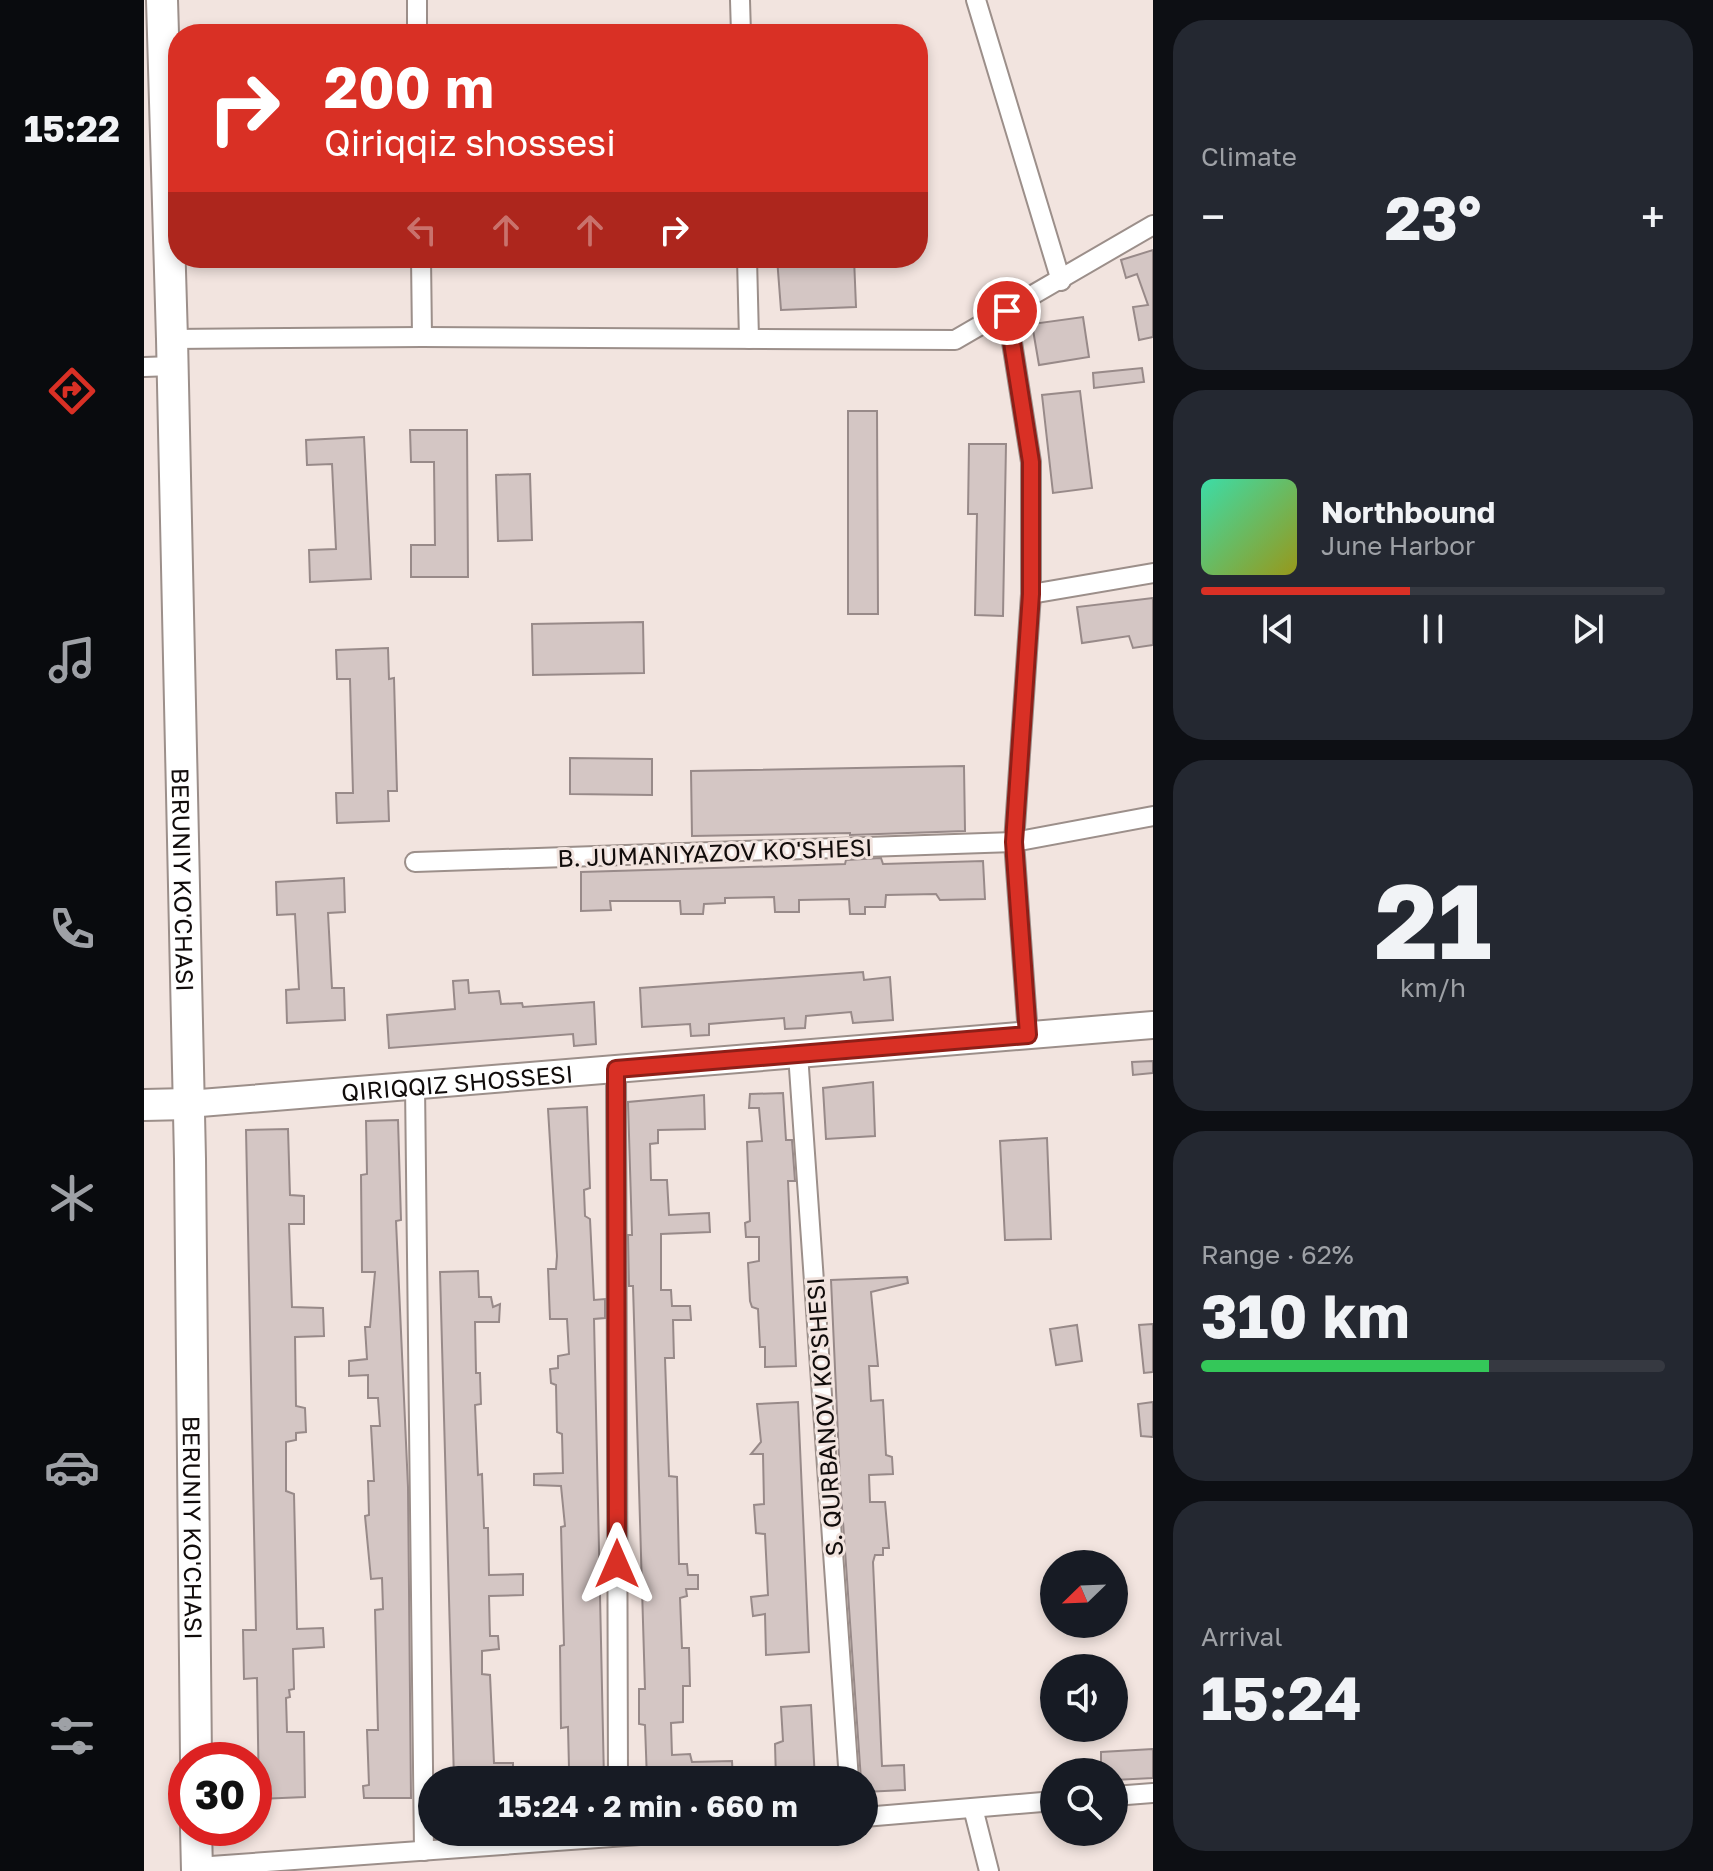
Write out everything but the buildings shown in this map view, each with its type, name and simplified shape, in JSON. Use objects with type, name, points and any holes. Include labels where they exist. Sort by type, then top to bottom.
[{"type":"main road","name":"BERUNIY KO'CHASI","points":[[162,0],[163,357],[188,1104],[196,1742]]},
{"type":"main road","name":"QIRIQQIZ SHOSSESI","points":[[144,1105],[188,1104],[1153,1025]]},
{"type":"main road","points":[[196,1846],[197,1869]]},
{"type":"street","points":[[417,0],[417,24]]},
{"type":"street","points":[[740,0],[741,24]]},
{"type":"street","points":[[976,0],[1061,281]]},
{"type":"street","points":[[163,357],[422,337],[955,340],[1153,225]]},
{"type":"street","points":[[421,268],[422,337]]},
{"type":"street","points":[[747,268],[749,339]]},
{"type":"street","points":[[1007,311],[1031,462],[1031,594],[1014,842],[1028,1035]]},
{"type":"street","points":[[1031,594],[1153,573]]},
{"type":"street","name":"B. JUMANIYAZOV KO'SHESI","points":[[415,862],[1014,842],[1153,816]]},
{"type":"street","name":"S. QURBANOV KO'SHESI","points":[[798,1054],[848,1766]]},
{"type":"street","points":[[616,1069],[618,1766]]},
{"type":"street","points":[[415,1085],[424,1851]]},
{"type":"street","points":[[1128,1795],[1153,1793]]},
{"type":"street","points":[[878,1816],[1040,1802]]},
{"type":"street","points":[[973,1808],[989,1871]]},
{"type":"street","points":[[197,1869],[485,1846]]},
{"type":"route","points":[[617,1564],[616,1069],[1028,1035],[1014,842],[1031,594],[1031,462],[1007,311]]}]
